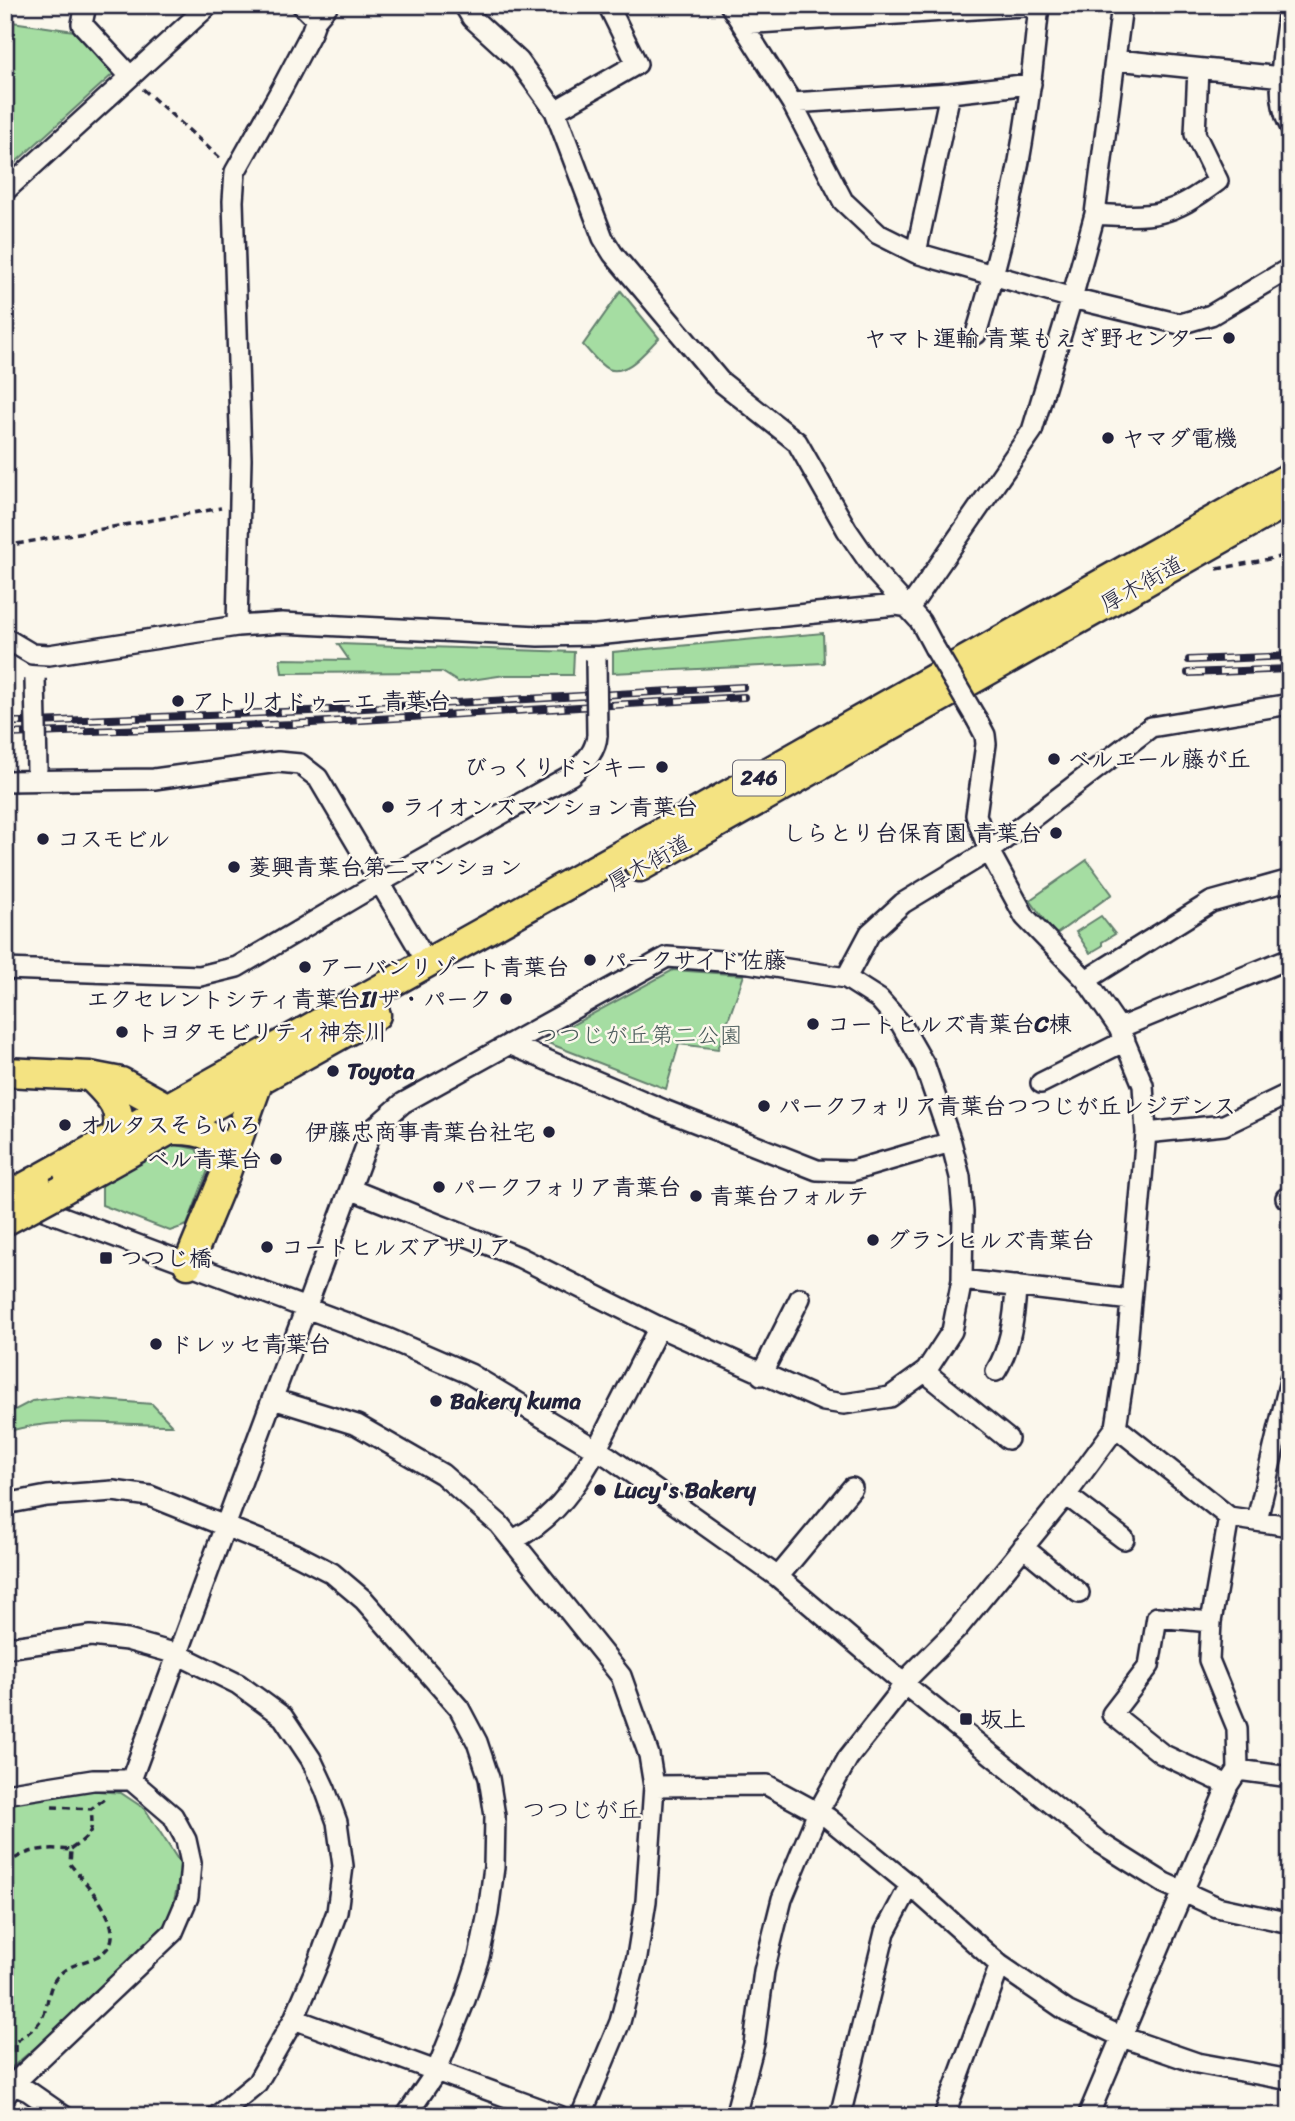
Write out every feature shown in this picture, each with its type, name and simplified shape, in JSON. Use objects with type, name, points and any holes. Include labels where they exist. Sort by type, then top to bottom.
[{"type":"highway","name":"厚木街道","points":[[5,1197],[49,1185],[169,1119],[428,964],[1290,477]]},
{"type":"highway","name":"厚木街道","points":[[5,1222],[49,1185],[115,1137],[169,1119],[259,1080],[1290,500]]},
{"type":"highway","points":[[5,1072],[90,1076],[121,1082],[169,1119],[211,1136],[221,1148],[226,1160],[225,1175]]},
{"type":"highway","points":[[90,1076],[117,1106],[119,1118],[115,1137]]},
{"type":"highway","points":[[188,1264],[225,1175],[259,1080]]},
{"type":"street","points":[[86,5],[82,24],[134,81]]},
{"type":"street","points":[[5,191],[134,81],[209,5]]},
{"type":"street","points":[[464,5],[472,18],[519,61],[555,111],[603,239],[613,254],[720,381],[797,442],[847,530],[878,575],[920,621],[985,735],[976,815],[989,851],[1026,917],[1086,980],[1122,1034],[1143,1085],[1146,1133],[1125,1369],[1116,1427],[1066,1495],[957,1629],[903,1683],[896,1697],[848,1758],[818,1812],[782,1899],[764,1971],[754,2044],[735,2116]]},
{"type":"street","points":[[555,111],[637,64],[608,5]]},
{"type":"street","points":[[730,5],[792,103],[844,201],[878,234],[916,253],[1072,298],[1180,324],[1211,315],[1290,268]]},
{"type":"street","points":[[741,24],[1039,5],[1031,83],[1015,181],[976,334]]},
{"type":"street","points":[[910,607],[1032,431],[1095,214],[1122,5]]},
{"type":"street","points":[[1289,5],[1280,93],[1285,117],[1290,126]]},
{"type":"street","points":[[237,626],[241,458],[233,201],[235,172],[311,33],[315,10]]},
{"type":"street","points":[[1116,60],[1282,76]]},
{"type":"street","points":[[1095,214],[1141,217],[1170,211],[1218,181],[1195,134],[1198,69]]},
{"type":"street","points":[[792,103],[950,93],[1031,83]]},
{"type":"street","points":[[916,253],[950,93]]},
{"type":"street","points":[[5,638],[32,654],[49,655],[237,626],[282,622],[538,636],[596,635],[896,605],[910,607]]},
{"type":"street","points":[[5,969],[200,976],[237,967],[571,775],[596,746],[596,635]]},
{"type":"street","points":[[32,654],[37,774]]},
{"type":"street","points":[[846,978],[870,933],[903,903],[989,851],[1151,727],[1290,704]]},
{"type":"street","points":[[5,781],[37,774],[154,779],[278,762],[300,765],[317,778],[428,964]]},
{"type":"street","points":[[1086,980],[1211,902],[1290,880]]},
{"type":"street","points":[[131,1780],[273,1399],[306,1308],[350,1189],[372,1130],[403,1104],[667,957],[749,963],[846,978],[879,999],[901,1024],[925,1066],[960,1177],[963,1212],[962,1280],[951,1331],[925,1372],[890,1397],[844,1404],[809,1396],[659,1327],[519,1257],[350,1189]]},
{"type":"street","points":[[1041,1083],[1122,1034],[1290,958]]},
{"type":"street","points":[[509,1044],[664,1110],[817,1170],[852,1171],[951,1142]]},
{"type":"street","points":[[1146,1133],[1224,1125],[1290,1093]]},
{"type":"street","points":[[5,1197],[389,1339],[470,1374],[597,1450],[778,1577],[903,1683],[1099,1842],[1164,1883],[1217,1907],[1290,1923]]},
{"type":"street","points":[[962,1280],[1131,1300]]},
{"type":"street","points":[[996,1371],[1010,1331],[1016,1286]]},
{"type":"street","points":[[761,1375],[800,1298]]},
{"type":"street","points":[[513,1540],[546,1519],[572,1492],[597,1450],[659,1327]]},
{"type":"street","points":[[925,1372],[1008,1439]]},
{"type":"street","points":[[1257,1520],[1290,1380]]},
{"type":"street","points":[[273,1399],[357,1425],[442,1474],[499,1524],[621,1676],[646,1744],[654,1786],[646,1901],[637,1957],[620,2022],[580,2116]]},
{"type":"street","points":[[1116,1427],[1229,1517],[1290,1526]]},
{"type":"street","points":[[778,1577],[852,1488]]},
{"type":"street","points":[[5,1504],[47,1496],[113,1491],[150,1496],[298,1555],[332,1573],[364,1600],[458,1709],[477,1742],[489,1778],[495,1816],[492,1879],[479,1957],[465,2000],[436,2072],[407,2116]]},
{"type":"street","points":[[1066,1495],[1124,1539]]},
{"type":"street","points":[[1088,2116],[1233,1778],[1237,1728],[1209,1660],[1211,1622],[1229,1517]]},
{"type":"street","points":[[1023,1547],[1079,1594]]},
{"type":"street","points":[[1211,1622],[1157,1617],[1149,1666],[1112,1714],[1162,1754],[1233,1778],[1290,1777]]},
{"type":"street","points":[[5,1648],[91,1636],[127,1640],[177,1654],[238,1684],[283,1717],[311,1759],[337,1822],[343,1866],[337,1913],[320,1961],[294,2019],[257,2083],[217,2116]]},
{"type":"street","points":[[5,1794],[93,1780],[131,1780],[173,1816],[186,1840],[191,1863],[188,1897],[173,1933],[10,2086]]},
{"type":"street","points":[[654,1786],[767,1785],[818,1812],[910,1885],[1000,1965],[1067,2011],[1122,2037],[1197,2063],[1290,2080]]},
{"type":"street","points":[[840,2116],[885,1932],[910,1885]]},
{"type":"street","points":[[944,2116],[1000,1965]]},
{"type":"street","points":[[294,2019],[559,2116]]},
{"type":"street","points":[[10,2086],[28,2091],[64,2116]]},
{"type":"path","points":[[134,81],[235,172]]},
{"type":"path","points":[[5,546],[240,504]]},
{"type":"path","points":[[1213,570],[1290,555]]},
{"type":"path","points":[[5,1865],[33,1849],[48,1847],[71,1850],[90,1835],[93,1825],[91,1809],[43,1808]]},
{"type":"path","points":[[10,2086],[14,2072],[15,2042],[32,2031],[43,2015],[47,1995],[55,1978],[69,1966],[97,1956],[109,1947],[113,1939],[111,1923],[101,1902],[70,1864],[71,1850]]},
{"type":"green space","points":[[5,21],[74,31],[113,74],[5,172]]},
{"type":"green space","points":[[621,291],[659,338],[636,361],[623,369],[615,370],[601,365],[583,345]]},
{"type":"green space","points":[[823,633],[824,663],[613,673],[613,652]]},
{"type":"green space","points":[[338,644],[574,652],[573,675],[505,675],[458,682],[442,672],[282,673],[280,659],[349,660]]},
{"type":"green space","points":[[1087,860],[1112,894],[1055,935],[1030,900]]},
{"type":"green space","points":[[1101,916],[1115,934],[1090,953],[1076,932]]},
{"type":"green space","name":"つつじが丘第二公園","points":[[673,970],[744,975],[718,1049],[679,1044],[666,1089],[543,1041]]},
{"type":"green space","points":[[172,1144],[196,1149],[208,1170],[187,1225],[170,1231],[102,1205],[102,1184]]},
{"type":"green space","points":[[65,1397],[152,1404],[172,1425],[67,1423],[5,1432],[5,1415],[32,1401]]},
{"type":"green space","points":[[51,1787],[121,1793],[145,1809],[182,1866],[169,1922],[129,1969],[11,2068],[5,2064],[5,1794]]},
{"type":"railway","points":[[1189,660],[1290,656]]},
{"type":"railway","points":[[1188,673],[1290,669]]},
{"type":"railway","points":[[37,733],[36,722],[310,711],[743,687]]},
{"type":"railway","points":[[5,734],[295,724],[744,697]]},
{"type":"railway","points":[[5,722],[36,722],[37,729]]},
{"type":"place","name":"ヤマト運輸 青葉もえぎ野センター","points":[[1229,338]]},
{"type":"place","name":"ヤマダ電機","points":[[1108,438]]},
{"type":"place","name":"アトリオドゥーエ 青葉台","points":[[178,701]]},
{"type":"place","name":"ベルエール藤が丘","points":[[1054,759]]},
{"type":"place","name":"びっくりドンキー","points":[[662,767]]},
{"type":"place","name":"ライオンズマンション青葉台","points":[[388,807]]},
{"type":"place","name":"しらとり台保育園 青葉台","points":[[1056,833]]},
{"type":"place","name":"コスモビル","points":[[43,839]]},
{"type":"place","name":"菱興青葉台第二マンション","points":[[234,867]]},
{"type":"place","name":"パークサイド佐藤","points":[[590,960]]},
{"type":"place","name":"アーバンリゾート青葉台","points":[[305,967]]},
{"type":"place","name":"エクセレントシティ青葉台IIザ・パーク","points":[[506,999]]},
{"type":"place","name":"コートヒルズ青葉台C棟","points":[[813,1024]]},
{"type":"place","name":"トヨタモビリティ神奈川","points":[[122,1032]]},
{"type":"place","name":"Toyota","points":[[333,1071]]},
{"type":"place","name":"パークフォリア青葉台つつじが丘レジデンス","points":[[764,1106]]},
{"type":"place","name":"オルタスそらいろ","points":[[65,1125]]},
{"type":"place","name":"伊藤忠商事青葉台社宅","points":[[549,1132]]},
{"type":"place","name":"ベル青葉台","points":[[276,1159]]},
{"type":"place","name":"パークフォリア青葉台","points":[[439,1187]]},
{"type":"place","name":"青葉台フォルテ","points":[[696,1196]]},
{"type":"place","name":"グランヒルズ青葉台","points":[[873,1240]]},
{"type":"place","name":"コートヒルズアザリア","points":[[267,1247]]},
{"type":"place","name":"つつじ橋","points":[[106,1258]]},
{"type":"place","name":"ドレッセ青葉台","points":[[156,1344]]},
{"type":"place","name":"Bakery kuma","points":[[436,1401]]},
{"type":"place","name":"Lucy's Bakery","points":[[600,1490]]},
{"type":"place","name":"坂上","points":[[966,1719]]},
{"type":"district","name":"つつじが丘","points":[[582,1810]]}]
